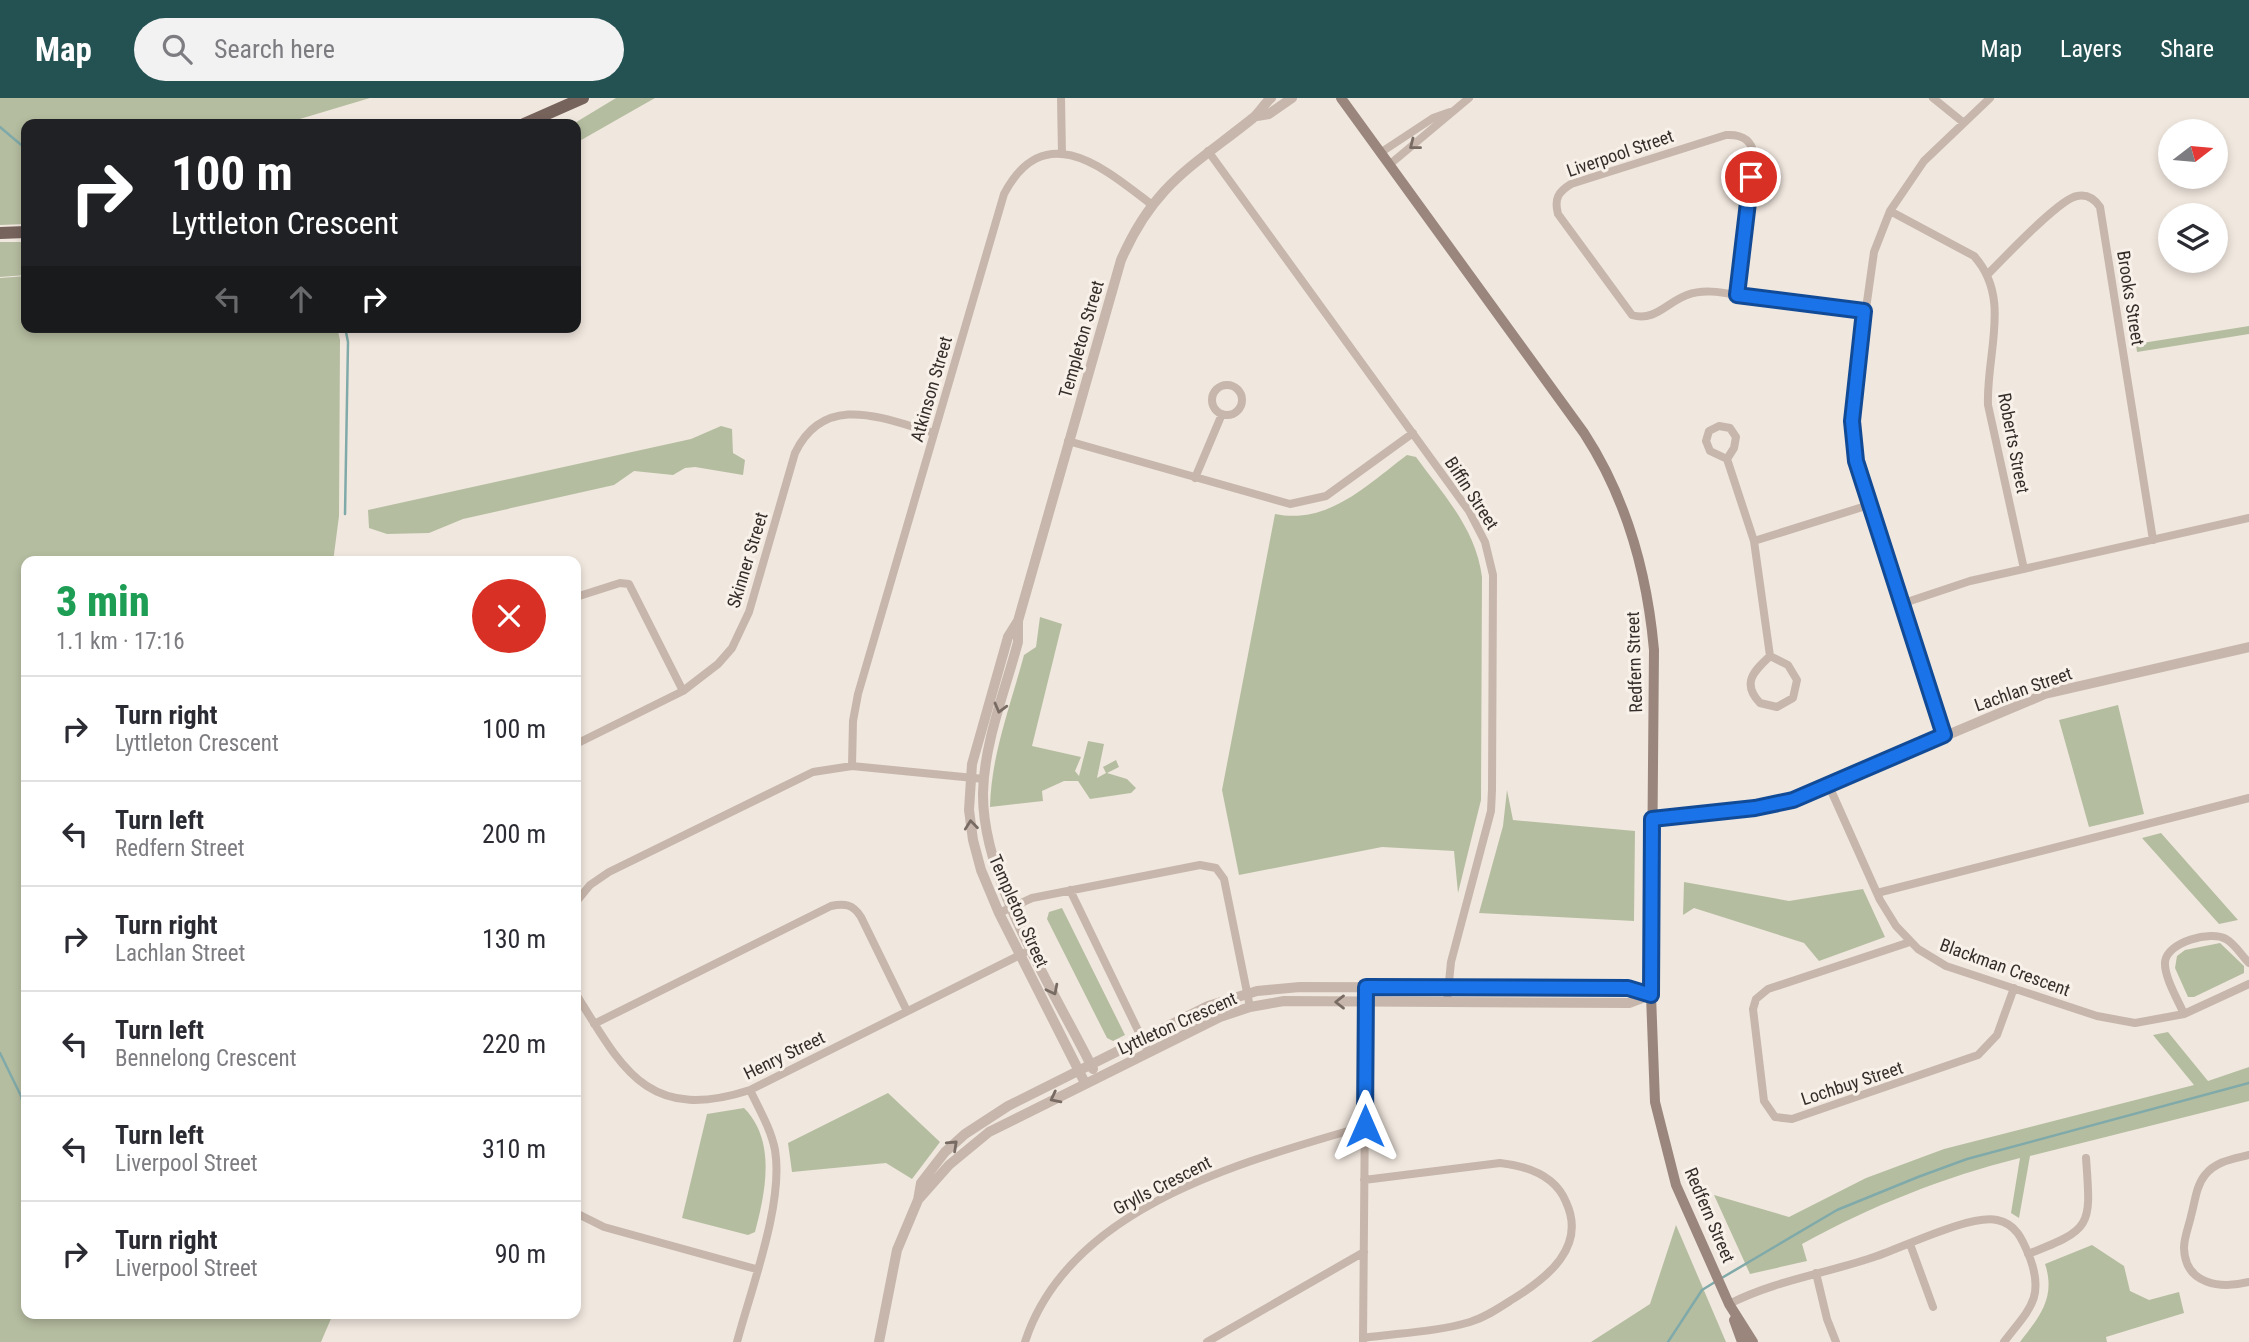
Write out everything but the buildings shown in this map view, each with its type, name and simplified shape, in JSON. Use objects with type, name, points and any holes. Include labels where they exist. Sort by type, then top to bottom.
[{"type":"main road","points":[[535,119],[583,98]]},
{"type":"main road","name":"Redfern Street","points":[[1341,98],[1584,433],[1616,491],[1640,561],[1650,605],[1654,650],[1651,1067],[1661,1137],[1676,1185],[1729,1304],[1742,1342]]},
{"type":"main road","points":[[0,233],[21,232]]},
{"type":"main road","name":"Redfern Street","points":[[1729,1304],[1753,1342]]},
{"type":"street","points":[[1061,98],[1062,154],[1097,163],[1151,204]]},
{"type":"street","name":"Templeton Street","points":[[1097,1077],[1011,907],[991,855],[985,825],[984,779],[1018,642],[1018,621],[1121,260],[1151,204],[1176,176],[1257,116],[1271,98]]},
{"type":"street","name":"Templeton Street","points":[[1257,116],[1269,114],[1292,98]]},
{"type":"street","points":[[1389,165],[1439,126],[1450,112],[1469,98]]},
{"type":"street","points":[[1933,98],[1964,123]]},
{"type":"street","points":[[1944,735],[1856,461],[1852,421],[1864,311],[1874,252],[1890,211],[1924,161],[1990,98]]},
{"type":"street","points":[[1380,153],[1433,118],[1450,112]]},
{"type":"street","name":"Liverpool Street","points":[[1737,295],[1754,154],[1753,147],[1742,136],[1726,135],[1571,184],[1559,194],[1555,204],[1558,214],[1632,314],[1651,316],[1676,300],[1702,292],[1864,311]]},
{"type":"street","name":"Biffin Street","points":[[1208,151],[1476,521],[1492,564],[1492,790],[1484,839],[1451,962],[1447,1002]]},
{"type":"street","name":"Atkinson Street","points":[[852,766],[853,721],[858,694],[1004,194],[1011,181],[1026,166],[1040,159],[1062,154]]},
{"type":"street","name":"Brooks Street","points":[[1988,274],[2065,200],[2086,195],[2100,207],[2153,540]]},
{"type":"street","points":[[1890,211],[1961,247],[1974,256],[1988,274]]},
{"type":"street","name":"Roberts Street","points":[[1988,274],[1996,304],[1987,383],[1988,405],[2024,569]]},
{"type":"street","name":"Skinner Street","points":[[581,742],[683,691],[718,664],[742,631],[795,453],[805,435],[822,422],[858,413],[934,433]]},
{"type":"street","points":[[1195,478],[1222,414]]},
{"type":"street","points":[[1068,441],[1276,502],[1305,503],[1326,496],[1413,433]]},
{"type":"street","points":[[1727,459],[1754,541],[1770,656]]},
{"type":"street","points":[[1754,541],[1869,505]]},
{"type":"street","points":[[1901,604],[2024,569],[2249,518]]},
{"type":"street","points":[[581,595],[620,583],[629,584],[683,691]]},
{"type":"street","name":"Templeton Street","points":[[1018,621],[1008,637],[978,736],[970,778],[973,840],[981,870],[999,913],[1085,1083]]},
{"type":"street","name":"Lachlan Street","points":[[1652,819],[1780,804],[1829,786],[2045,694],[2249,647]]},
{"type":"street","points":[[1770,656],[1788,665],[1797,680],[1793,698],[1777,707],[1760,703],[1750,689],[1752,673],[1770,656]]},
{"type":"street","points":[[581,896],[590,885],[609,872],[795,780],[827,769],[852,766],[984,779]]},
{"type":"street","name":"Blackman Crescent","points":[[1829,786],[1877,893],[1896,926],[1910,942],[1946,965],[2115,1021],[2151,1022],[2184,1014],[2249,984]]},
{"type":"street","points":[[1877,893],[2249,798]]},
{"type":"street","points":[[999,913],[1032,898],[1200,865],[1216,868],[1224,879],[1250,1007]]},
{"type":"street","points":[[1070,891],[1148,1051]]},
{"type":"street","points":[[594,1024],[831,906],[841,904],[854,908],[861,917],[907,1011]]},
{"type":"street","points":[[2184,1014],[2166,968],[2168,955],[2175,946],[2214,936],[2223,937],[2249,963]]},
{"type":"street","name":"Lochbuy Street","points":[[1910,942],[1768,989],[1756,999],[1753,1009],[1764,1101],[1775,1117],[1792,1119],[1978,1055],[1997,1035],[2014,988]]},
{"type":"street","name":"Henry Street","points":[[581,1003],[621,1067],[650,1089],[688,1100],[709,1100],[750,1090],[1032,948]]},
{"type":"street","points":[[1364,1180],[1500,1163],[1518,1165],[1541,1174],[1554,1184],[1570,1209],[1572,1232],[1568,1247],[1555,1268],[1543,1280],[1491,1313],[1455,1326],[1363,1340],[1364,1180],[1366,987]]},
{"type":"street","name":"Lyttleton Crescent","points":[[879,1342],[897,1250],[927,1173],[965,1134],[1007,1106],[1208,1006],[1247,993],[1283,988],[1628,988],[1651,995]]},
{"type":"street","name":"Lyttleton Crescent","points":[[918,1200],[949,1165],[989,1132],[1148,1051],[1220,1017],[1250,1007],[1284,1001],[1629,1003],[1651,995]]},
{"type":"street","points":[[737,1342],[772,1208],[777,1173],[768,1128],[750,1090]]},
{"type":"street","name":"Grylls Crescent","points":[[1026,1342],[1042,1303],[1057,1280],[1076,1259],[1109,1231],[1229,1168],[1365,1126]]},
{"type":"street","points":[[2249,1155],[2227,1160],[2206,1174],[2200,1184],[2184,1250],[2190,1268],[2204,1282],[2218,1287],[2249,1282]]},
{"type":"street","points":[[2028,1254],[2069,1238],[2080,1230],[2086,1219],[2089,1200],[2085,1158]]},
{"type":"street","points":[[581,1216],[604,1227],[756,1269]]},
{"type":"street","points":[[1729,1304],[1765,1287],[1910,1244],[1975,1221],[1994,1219],[2011,1225],[2019,1233],[2038,1282],[2035,1298],[2004,1342]]},
{"type":"street","points":[[1910,1244],[1933,1307]]},
{"type":"street","points":[[1207,1342],[1364,1252]]},
{"type":"street","points":[[1816,1273],[1827,1319],[1836,1342]]},
{"type":"green space","points":[[0,98],[370,98],[300,119],[21,119],[21,224],[0,225]]},
{"type":"green space","points":[[616,98],[655,98],[581,140],[581,119]]},
{"type":"green space","points":[[0,242],[21,242],[21,275],[0,277]]},
{"type":"green space","points":[[21,276],[21,333],[338,333],[339,516],[334,556],[21,556],[21,1319],[331,1319],[321,1342],[0,1342],[0,278]]},
{"type":"green space","points":[[2249,326],[2249,334],[2137,352],[2136,344]]},
{"type":"green space","points":[[721,426],[732,429],[733,453],[745,460],[743,475],[695,467],[685,468],[673,475],[634,471],[614,485],[463,519],[429,533],[387,534],[369,528],[368,510],[691,439]]},
{"type":"green space","points":[[1407,455],[1416,457],[1457,513],[1473,543],[1482,577],[1481,800],[1458,893],[1454,851],[1382,847],[1239,875],[1222,790],[1275,514],[1294,516],[1330,508],[1362,490]]},
{"type":"green space","points":[[1040,617],[1062,624],[1032,746],[1081,757],[1075,771],[1079,776],[1088,741],[1104,744],[1097,778],[1106,773],[1103,767],[1116,760],[1119,767],[1107,773],[1127,779],[1136,788],[1131,793],[1090,799],[1078,781],[1064,781],[1042,791],[1043,801],[990,807],[1002,730],[1024,655],[1036,647]]},
{"type":"green space","points":[[2118,705],[2144,814],[2089,827],[2059,720]]},
{"type":"green space","points":[[1507,790],[1513,820],[1635,831],[1634,921],[1479,913],[1503,826]]},
{"type":"green space","points":[[2161,833],[2238,920],[2219,924],[2142,838]]},
{"type":"green space","points":[[1684,882],[1789,901],[1863,889],[1885,937],[1819,961],[1804,943],[1694,908],[1683,915]]},
{"type":"green space","points":[[1062,908],[1125,1035],[1113,1041],[1107,1038],[1047,919],[1049,912]]},
{"type":"green space","points":[[2220,943],[2244,966],[2244,973],[2194,997],[2188,997],[2175,968],[2177,956],[2185,950]]},
{"type":"green space","points":[[2168,1032],[2208,1081],[2249,1067],[2249,1101],[2030,1156],[2019,1218],[2011,1213],[2020,1158],[1964,1174],[1881,1205],[1802,1244],[1807,1261],[1750,1274],[1714,1195],[1789,1217],[1866,1178],[1944,1149],[2194,1085],[2153,1035]]},
{"type":"green space","points":[[888,1093],[940,1142],[912,1179],[886,1163],[792,1172],[788,1143]]},
{"type":"green space","points":[[744,1108],[761,1136],[766,1168],[755,1232],[748,1235],[682,1218],[707,1114]]},
{"type":"green space","points":[[1676,1225],[1726,1342],[1591,1342],[1650,1304]]},
{"type":"green space","points":[[2092,1245],[2124,1266],[2130,1291],[2149,1300],[2179,1292],[2184,1313],[2106,1337],[2107,1342],[2020,1342],[2044,1306],[2049,1286],[2045,1264]]},
{"type":"waterway","points":[[0,127],[21,145]]},
{"type":"waterway","points":[[345,514],[346,333]]},
{"type":"waterway","points":[[0,1053],[21,1096]]},
{"type":"waterway","points":[[1720,1279],[1837,1210],[1918,1177],[1967,1159],[2249,1083]]},
{"type":"waterway","points":[[1668,1342],[1702,1290],[1715,1282]]},
{"type":"route","points":[[1365,1126],[1366,987],[1628,988],[1651,995],[1652,819],[1780,804],[1810,794],[1944,735],[1856,461],[1852,421],[1864,311],[1737,295],[1751,177]]}]
